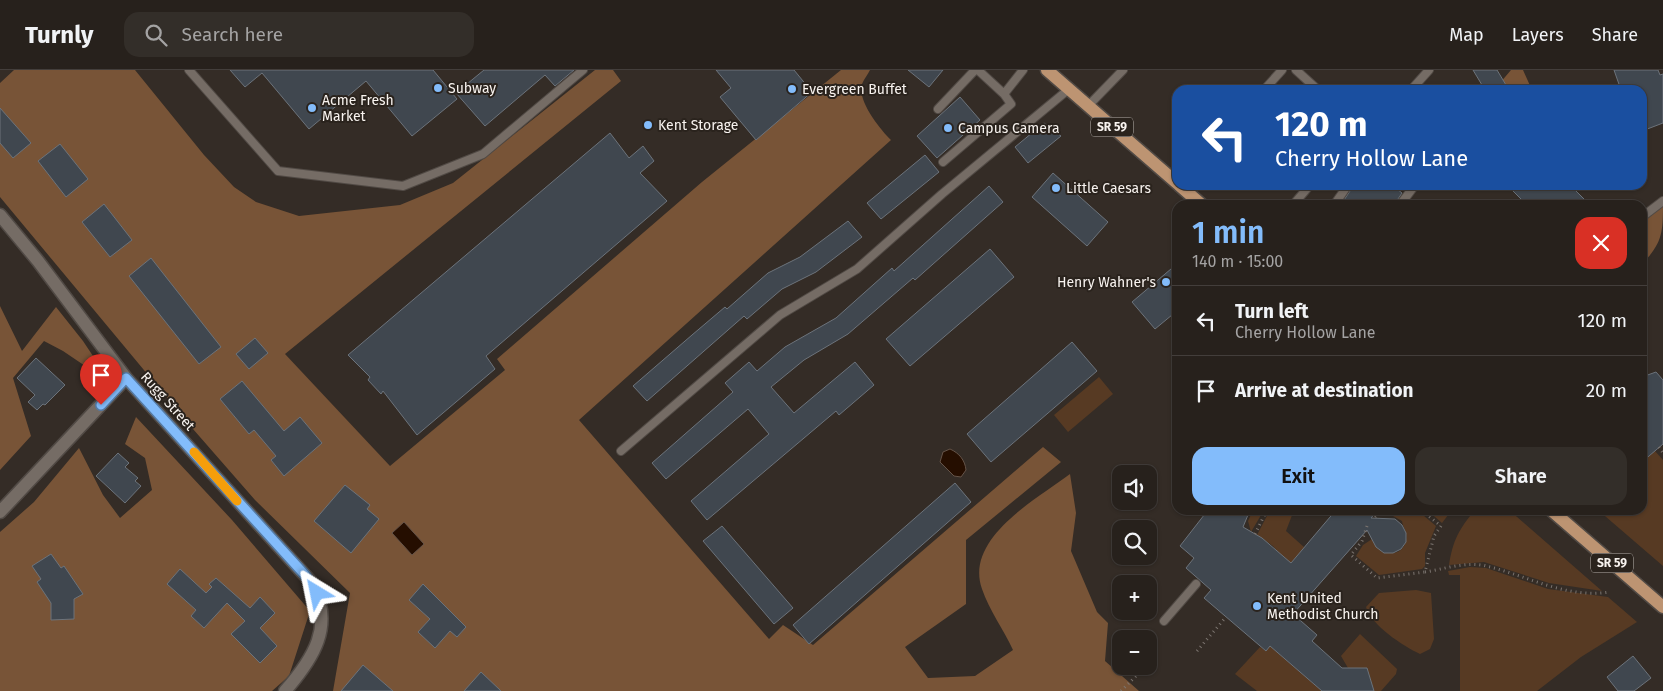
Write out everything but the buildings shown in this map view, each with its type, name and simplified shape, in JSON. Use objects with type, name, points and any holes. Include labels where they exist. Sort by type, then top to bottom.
[{"type":"main road","name":"SR 59","points":[[1047,70],[1172,179]]},
{"type":"main road","name":"SR 59","points":[[1185,190],[1196,200]]},
{"type":"main road","name":"SR 59","points":[[1557,515],[1663,607]]},
{"type":"street","name":"Rugg Street","points":[[0,215],[38,261],[126,378],[312,583],[321,604],[320,634],[312,658],[285,691]]},
{"type":"street","points":[[0,512],[126,378]]},
{"type":"lane","points":[[189,70],[278,171],[403,186],[483,154],[582,70]]},
{"type":"lane","points":[[938,109],[977,70],[1004,94],[1011,104],[943,162]]},
{"type":"lane","points":[[1004,94],[1023,70]]},
{"type":"lane","points":[[1088,106],[1123,70]]},
{"type":"lane","points":[[1268,85],[1282,70]]},
{"type":"lane","points":[[1296,70],[1312,85]]},
{"type":"lane","points":[[1415,85],[1429,70]]},
{"type":"lane","points":[[621,450],[780,315],[845,278],[872,257],[942,194],[1068,89]]},
{"type":"lane","points":[[1297,200],[1306,190]]},
{"type":"lane","points":[[1647,213],[1663,201]]},
{"type":"lane","points":[[1164,621],[1196,584]]},
{"type":"path","points":[[1659,448],[1663,453]]},
{"type":"path","points":[[1255,534],[1264,515]]},
{"type":"path","points":[[1424,572],[1434,536],[1441,526],[1428,515]]},
{"type":"path","points":[[1367,526],[1362,541],[1351,555],[1371,575],[1377,578],[1465,565],[1485,565],[1548,586],[1599,594],[1609,592]]},
{"type":"path","points":[[1198,650],[1226,617]]},
{"type":"path","points":[[1121,691],[1137,675]]},
{"type":"shaded area","points":[[14,70],[135,70],[204,155],[234,187],[256,202],[299,216],[400,205],[453,183],[595,70],[613,70],[621,81],[285,354],[390,466],[505,370],[497,359],[702,182],[841,70],[870,70],[862,84],[863,98],[870,114],[891,140],[579,420],[769,639],[783,625],[813,645],[1043,447],[1061,462],[966,540],[966,604],[905,647],[928,678],[975,676],[1013,650],[982,589],[979,570],[984,553],[993,537],[1007,522],[1070,474],[1076,513],[1071,551],[1097,612],[1108,623],[1105,661],[1112,667],[1112,675],[1121,675],[1139,691],[333,691],[350,593],[255,500],[193,429],[0,197],[0,83]]},
{"type":"shaded area","points":[[1511,70],[1523,70],[1530,85],[1498,85]]},
{"type":"shaded area","points":[[1663,201],[1662,229],[1655,249],[1647,259],[1647,214]]},
{"type":"shaded area","points":[[0,306],[22,351],[56,307],[83,341],[101,368],[97,374],[63,351],[44,341],[13,378],[31,436],[0,470]]},
{"type":"shaded area","points":[[1099,377],[1113,394],[1068,432],[1054,415]]},
{"type":"shaded area","points":[[136,417],[232,520],[310,611],[289,676],[272,691],[0,691],[0,532],[34,502],[79,448],[103,495],[120,518],[152,490],[145,458],[125,444]]},
{"type":"shaded area","points":[[950,449],[963,460],[966,470],[961,477],[954,476],[940,462],[943,452]]},
{"type":"shaded area","points":[[1655,451],[1663,460],[1663,566],[1604,515],[1647,515],[1647,454]]},
{"type":"shaded area","points":[[1251,515],[1261,515],[1251,532],[1248,521]]},
{"type":"shaded area","points":[[1267,515],[1292,515],[1286,531],[1305,548],[1289,565],[1273,546],[1257,535]]},
{"type":"shaded area","points":[[1423,515],[1436,526],[1425,553],[1425,566],[1422,569],[1379,575],[1356,556],[1363,545],[1372,539],[1379,548],[1389,553],[1399,551],[1403,547],[1406,535],[1402,521],[1393,516],[1380,516]]},
{"type":"shaded area","points":[[1433,515],[1448,515],[1442,523]]},
{"type":"shaded area","points":[[1471,515],[1515,515],[1602,591],[1549,583],[1484,562],[1449,565],[1452,549]]},
{"type":"shaded area","points":[[404,522],[424,544],[412,555],[392,533]]},
{"type":"shaded area","points":[[1470,567],[1486,568],[1548,589],[1608,597],[1637,622],[1581,657],[1537,691],[1460,691],[1460,575],[1449,575],[1448,571]]},
{"type":"shaded area","points":[[1416,590],[1431,593],[1434,639],[1430,649],[1420,654],[1405,646],[1381,628],[1369,614],[1366,607],[1379,593]]},
{"type":"shaded area","points":[[1360,634],[1397,669],[1396,674],[1381,691],[1374,691],[1367,668],[1348,668],[1341,656]]},
{"type":"shaded area","points":[[1270,646],[1322,691],[1257,691],[1235,674],[1260,647],[1266,651]]},
{"type":"slow traffic","points":[[194,452],[237,501]]},
{"type":"place","name":"Subway","points":[[438,88]]},
{"type":"place","name":"Evergreen Buffet","points":[[792,89]]},
{"type":"place","name":"Acme Fresh Market","points":[[312,108]]},
{"type":"place","name":"Kent Storage","points":[[648,125]]},
{"type":"place","name":"Campus Camera","points":[[948,128]]},
{"type":"place","name":"Little Caesars","points":[[1056,188]]},
{"type":"place","name":"Henry Wahner's","points":[[1166,282]]},
{"type":"place","name":"Kent United Methodist Church","points":[[1257,606]]},
{"type":"route","points":[[101,405],[126,378],[305,575],[317,593]]}]
